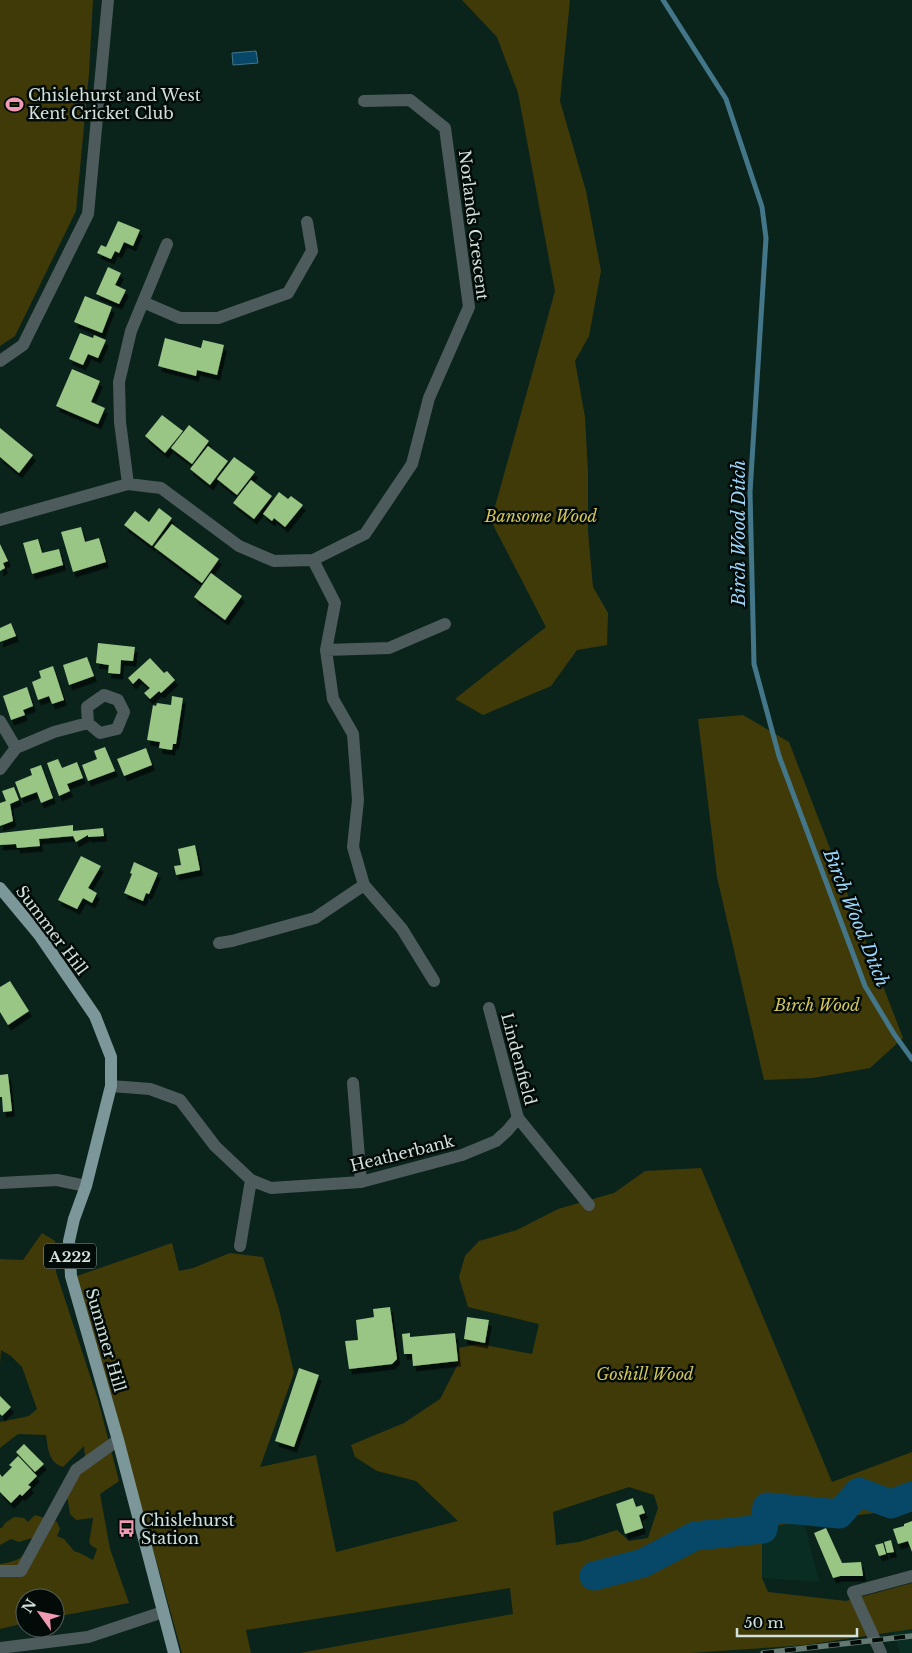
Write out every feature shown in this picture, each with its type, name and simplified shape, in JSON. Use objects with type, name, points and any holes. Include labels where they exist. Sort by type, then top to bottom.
[{"type":"main road","name":"Summer Hill","points":[[0,888],[40,936],[95,1016],[111,1057],[111,1086],[86,1186],[74,1219],[69,1240],[71,1276],[118,1440],[174,1653]]},
{"type":"street","points":[[0,360],[23,345],[88,214],[108,0]]},
{"type":"street","name":"Norlands Crescent","points":[[0,520],[128,484],[161,488],[239,546],[274,561],[313,560],[364,534],[412,464],[429,398],[469,307],[445,128],[410,100],[364,100]]},
{"type":"street","points":[[143,302],[180,318],[218,318],[288,293],[312,251],[307,222]]},
{"type":"street","points":[[128,484],[120,422],[119,382],[132,331],[167,244]]},
{"type":"street","points":[[313,560],[335,603],[326,650],[334,699],[353,734],[358,800],[353,847],[364,885],[402,929],[434,981]]},
{"type":"street","points":[[326,650],[389,648],[445,624]]},
{"type":"street","points":[[0,721],[16,748]]},
{"type":"street","points":[[0,769],[16,748],[54,732],[88,723]]},
{"type":"street","points":[[219,944],[315,918],[364,885]]},
{"type":"street","name":"Lindenfield","points":[[489,1008],[518,1118]]},
{"type":"street","points":[[353,1083],[361,1182]]},
{"type":"street","name":"Heatherbank","points":[[111,1086],[150,1089],[180,1100],[215,1146],[250,1180],[271,1188],[361,1182],[462,1155],[496,1141],[518,1118]]},
{"type":"street","points":[[518,1118],[589,1205]]},
{"type":"street","points":[[0,1183],[57,1180],[86,1186]]},
{"type":"street","points":[[240,1246],[250,1180]]},
{"type":"street","points":[[0,1571],[21,1571],[76,1470],[118,1440]]},
{"type":"street","points":[[881,1653],[853,1592],[912,1576]]},
{"type":"street","points":[[0,1648],[88,1637],[164,1612]]},
{"type":"shaded area","points":[[804,1522],[819,1582],[762,1578],[762,1534],[772,1526]]},
{"type":"shaded area","points":[[912,1592],[912,1653],[900,1653],[885,1603]]},
{"type":"green space","points":[[0,0],[93,0],[89,73],[76,211],[15,336],[0,346]]},
{"type":"green space","name":"Bansome Wood","points":[[462,0],[570,0],[560,101],[586,191],[601,271],[589,336],[575,361],[585,417],[588,473],[588,532],[593,587],[608,613],[607,645],[577,650],[551,686],[483,715],[455,699],[546,627],[491,521],[555,291],[518,93],[497,37]]},
{"type":"green space","name":"Birch Wood","points":[[743,715],[789,742],[903,1038],[870,1068],[813,1078],[764,1080],[717,877],[698,719]]},
{"type":"green space","name":"Goshill Wood","points":[[701,1168],[832,1482],[912,1452],[912,1506],[885,1513],[772,1526],[762,1533],[762,1578],[768,1592],[846,1601],[912,1583],[912,1629],[806,1645],[691,1653],[300,1653],[513,1614],[510,1588],[246,1630],[251,1653],[182,1653],[77,1276],[172,1243],[179,1271],[193,1268],[230,1253],[263,1257],[279,1309],[294,1373],[260,1467],[316,1455],[336,1552],[458,1521],[416,1481],[377,1471],[355,1457],[351,1445],[404,1423],[440,1399],[458,1364],[459,1348],[479,1344],[532,1354],[539,1324],[468,1307],[459,1277],[465,1256],[479,1241],[517,1230],[558,1209],[614,1193],[645,1171]],"holes":[[[629,1487],[654,1495],[658,1508],[648,1538],[629,1541],[617,1530],[579,1542],[556,1545],[553,1512]]]},
{"type":"green space","points":[[42,1233],[55,1241],[56,1272],[98,1400],[119,1481],[100,1494],[110,1549],[129,1603],[65,1615],[65,1588],[15,1588],[15,1625],[0,1629],[0,1564],[21,1557],[27,1550],[32,1538],[19,1542],[11,1539],[0,1545],[0,1528],[5,1523],[14,1517],[24,1518],[28,1522],[35,1515],[57,1522],[60,1529],[57,1536],[64,1539],[74,1551],[93,1560],[97,1549],[90,1543],[93,1518],[76,1520],[70,1514],[65,1483],[73,1469],[85,1456],[84,1446],[63,1467],[54,1462],[48,1450],[46,1435],[18,1434],[0,1448],[0,1422],[29,1416],[37,1409],[22,1367],[11,1356],[1,1350],[0,1365],[0,1259],[23,1260]]},
{"type":"water","points":[[256,51],[258,63],[233,65],[232,53]]},
{"type":"building","points":[[118,221],[140,230],[133,246],[124,242],[119,253],[115,251],[111,259],[97,253],[101,245],[106,247]]},
{"type":"building","points":[[108,267],[121,273],[115,285],[126,290],[119,304],[96,294]]},
{"type":"building","points":[[85,296],[112,307],[102,333],[74,322]]},
{"type":"building","points":[[80,333],[93,338],[94,335],[106,340],[98,358],[88,354],[83,365],[69,359]]},
{"type":"building","points":[[165,338],[201,348],[203,340],[224,345],[217,375],[197,370],[196,376],[158,366]]},
{"type":"building","points":[[72,369],[100,381],[91,402],[105,408],[98,424],[56,406]]},
{"type":"building","points":[[162,415],[183,431],[165,453],[145,436]]},
{"type":"building","points":[[189,425],[209,441],[192,464],[171,448]]},
{"type":"building","points":[[0,428],[33,455],[19,473],[0,457]]},
{"type":"building","points":[[208,446],[228,461],[210,485],[190,469]]},
{"type":"building","points":[[234,457],[255,472],[237,495],[217,479]]},
{"type":"building","points":[[251,480],[272,496],[254,519],[233,503]]},
{"type":"building","points":[[279,492],[288,499],[291,496],[303,505],[285,527],[274,518],[272,521],[263,514]]},
{"type":"building","points":[[159,508],[172,518],[152,546],[124,525],[135,511],[149,522]]},
{"type":"building","points":[[172,524],[219,559],[202,583],[154,547]]},
{"type":"building","points":[[81,527],[85,542],[99,538],[106,562],[73,572],[61,532]]},
{"type":"building","points":[[38,539],[42,553],[59,549],[63,565],[32,574],[23,543]]},
{"type":"building","points":[[0,544],[8,561],[3,563],[5,568],[0,571]]},
{"type":"building","points":[[211,573],[242,596],[225,620],[194,597]]},
{"type":"building","points":[[11,623],[16,636],[0,642],[0,628]]},
{"type":"building","points":[[98,643],[135,647],[133,661],[121,660],[120,674],[108,673],[109,665],[96,663]]},
{"type":"building","points":[[87,657],[94,676],[69,685],[63,665]]},
{"type":"building","points":[[150,658],[164,673],[167,671],[175,680],[161,693],[159,691],[150,699],[144,693],[150,688],[139,678],[133,684],[128,678]]},
{"type":"building","points":[[53,666],[64,700],[52,704],[49,696],[38,700],[32,682],[41,678],[39,671]]},
{"type":"building","points":[[27,687],[33,706],[23,710],[25,715],[11,720],[3,696]]},
{"type":"building","points":[[172,696],[183,698],[176,744],[173,744],[172,750],[159,748],[160,742],[147,740],[153,705],[156,706],[157,703],[171,705]]},
{"type":"building","points":[[105,747],[115,771],[88,781],[82,765],[97,759],[94,751]]},
{"type":"building","points":[[146,748],[152,765],[124,776],[117,759]]},
{"type":"building","points":[[58,759],[62,768],[77,762],[83,778],[67,784],[70,791],[59,796],[47,763]]},
{"type":"building","points":[[41,765],[53,798],[41,803],[37,792],[21,798],[15,782],[32,775],[30,769]]},
{"type":"building","points":[[14,787],[19,800],[10,804],[13,821],[0,826],[0,803],[6,801],[2,791]]},
{"type":"building","points":[[73,825],[73,831],[103,828],[104,836],[88,837],[88,835],[76,842],[73,836],[39,839],[40,846],[17,848],[16,844],[0,845],[0,833]]},
{"type":"building","points":[[195,845],[200,870],[176,875],[174,866],[181,865],[178,849]]},
{"type":"building","points":[[81,856],[101,866],[88,888],[97,893],[92,903],[83,898],[77,909],[58,900]]},
{"type":"building","points":[[134,862],[158,873],[149,894],[146,893],[143,901],[124,893],[132,874],[130,873]]},
{"type":"building","points":[[10,981],[29,1011],[8,1025],[0,1012],[0,987]]},
{"type":"building","points":[[8,1074],[12,1111],[3,1112],[2,1097],[0,1097],[0,1075]]},
{"type":"building","points":[[390,1307],[397,1359],[392,1364],[349,1369],[345,1341],[358,1340],[356,1320],[374,1317],[373,1309]]},
{"type":"building","points":[[467,1317],[489,1320],[485,1343],[464,1339]]},
{"type":"building","points":[[410,1333],[410,1337],[455,1333],[458,1361],[413,1366],[412,1354],[404,1354],[402,1334]]},
{"type":"building","points":[[299,1368],[319,1375],[294,1447],[275,1441]]},
{"type":"building","points":[[0,1396],[11,1407],[2,1416],[0,1414]]},
{"type":"building","points":[[24,1444],[44,1464],[35,1472],[16,1452]]},
{"type":"building","points":[[18,1456],[37,1476],[28,1485],[31,1487],[11,1503],[0,1492],[0,1474],[2,1477],[12,1467],[9,1465]]},
{"type":"building","points":[[633,1498],[636,1507],[642,1505],[645,1513],[639,1515],[643,1528],[625,1534],[616,1504]]},
{"type":"building","points":[[912,1521],[912,1552],[908,1541],[898,1544],[893,1529],[904,1526],[904,1524]]},
{"type":"building","points":[[826,1528],[842,1563],[861,1562],[863,1576],[840,1576],[833,1578],[814,1533]]},
{"type":"building","points":[[891,1540],[894,1552],[887,1553],[884,1542]]},
{"type":"building","points":[[883,1543],[886,1554],[879,1556],[875,1545]]},
{"type":"waterway","name":"Birch Wood Ditch","points":[[663,0],[726,99],[762,207],[766,238],[750,492],[754,664],[779,756],[865,986],[894,1034],[912,1059]]},
{"type":"waterway","points":[[594,1576],[643,1563],[695,1536],[763,1529],[767,1507],[839,1514],[859,1492],[891,1504],[912,1496]]},
{"type":"railway","points":[[763,1653],[912,1636]]},
{"type":"place","name":"Chislehurst and West Kent Cricket Club","points":[[14,104]]},
{"type":"place","name":"Chislehurst Station","points":[[127,1529]]}]
